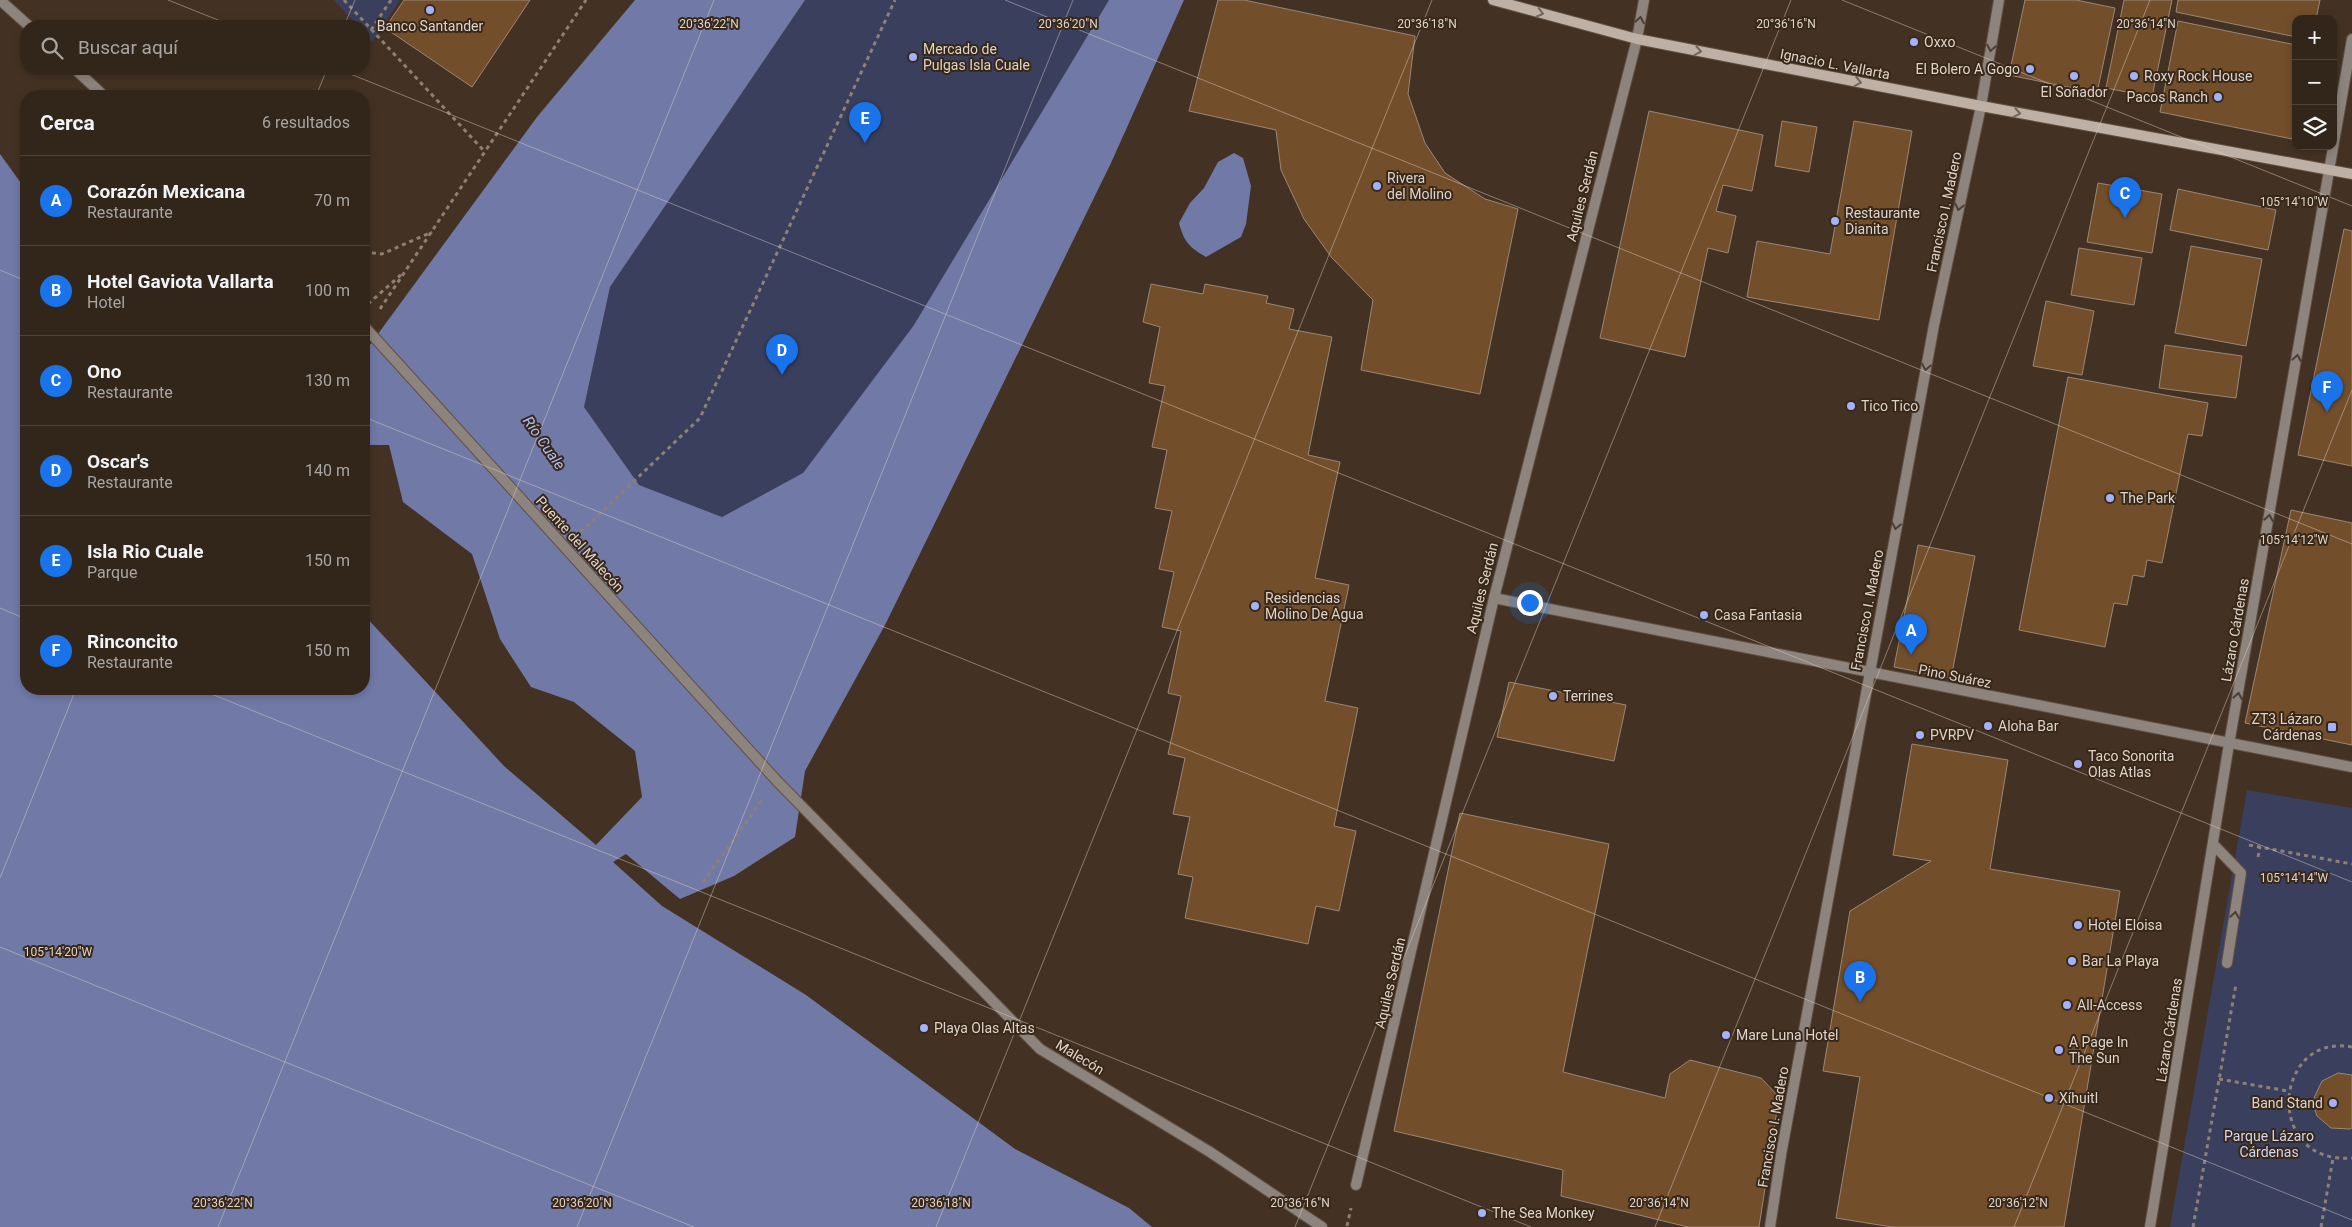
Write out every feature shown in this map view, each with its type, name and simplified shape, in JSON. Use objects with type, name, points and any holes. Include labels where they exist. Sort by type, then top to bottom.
[{"type":"main road","name":"Ignacio L. Vallarta","points":[[1493,0],[1637,39],[1980,106],[2352,174]]},
{"type":"street","points":[[0,0],[22,20]]},
{"type":"street","name":"Aquiles Serdán","points":[[1356,1185],[1494,598],[1637,39],[1644,0]]},
{"type":"street","name":"Francisco I. Madero","points":[[1770,1227],[1781,1156],[1934,324],[1980,106],[1999,0]]},
{"type":"street","name":"Lázaro Cárdenas","points":[[2150,1227],[2229,744],[2352,39]]},
{"type":"street","points":[[81,75],[98,90]]},
{"type":"street","name":"Puente del Malecón","points":[[370,333],[776,781]]},
{"type":"street","name":"Pino Suárez","points":[[1494,598],[2352,767]]},
{"type":"street","name":"Malecón","points":[[776,781],[1040,1049],[1210,1152],[1322,1227]]},
{"type":"street","points":[[2213,841],[2241,874],[2227,963]]},
{"type":"path","points":[[344,0],[363,20]]},
{"type":"path","points":[[391,0],[372,30],[485,152]]},
{"type":"path","points":[[375,316],[586,0]]},
{"type":"path","points":[[565,548],[700,418],[895,0]]},
{"type":"path","points":[[370,253],[382,254],[432,232]]},
{"type":"path","points":[[370,302],[408,268]]},
{"type":"path","points":[[703,882],[776,781]]},
{"type":"path","points":[[2213,841],[2260,847],[2352,864]]},
{"type":"path","points":[[2256,866],[2260,847]]},
{"type":"path","points":[[2193,1227],[2236,982]]},
{"type":"path","points":[[2352,1047],[2344,1045],[2325,1048],[2308,1058],[2296,1072],[2288,1091],[2288,1108],[2292,1126],[2302,1140],[2316,1151],[2333,1158],[2352,1158]]},
{"type":"path","points":[[2219,1079],[2288,1091]]},
{"type":"path","points":[[2321,1227],[2333,1158]]},
{"type":"green space","points":[[334,0],[400,0],[372,42],[370,40],[370,20],[352,20]]},
{"type":"green space","points":[[805,0],[1109,0],[914,325],[803,473],[722,517],[639,485],[584,407],[610,287]]},
{"type":"green space","name":"Parque Lázaro Cárdenas","points":[[2247,790],[2352,808],[2352,1227],[2170,1227]]},
{"type":"water","name":"Río Cuale","points":[[635,0],[805,0],[610,287],[584,407],[639,485],[722,517],[803,473],[914,325],[1109,0],[1184,0],[1111,163],[885,625],[805,771],[795,837],[734,876],[680,899],[626,854],[613,862],[662,906],[806,995],[1015,1149],[1129,1208],[1152,1227],[0,1227],[0,154],[20,182],[20,695],[370,695],[370,621],[504,766],[596,845],[642,797],[635,751],[574,702],[531,687],[500,639],[472,554],[403,502],[389,445],[370,445],[370,345],[537,117]]},
{"type":"water","points":[[1234,153],[1243,158],[1251,186],[1246,224],[1241,237],[1206,257],[1188,243],[1179,223],[1190,203],[1204,188],[1218,162]]},
{"type":"building","points":[[404,0],[530,0],[472,87],[385,28]]},
{"type":"building","name":"Rivera del Molino","points":[[1218,0],[1244,0],[1415,36],[1408,94],[1425,143],[1445,173],[1485,199],[1518,209],[1480,394],[1361,370],[1373,300],[1332,258],[1304,219],[1281,170],[1276,130],[1189,111]]},
{"type":"building","points":[[2025,0],[2076,0],[2115,8],[2097,93],[2009,75]]},
{"type":"building","points":[[2124,0],[2172,0],[2152,97],[2106,88]]},
{"type":"building","points":[[2178,0],[2320,0],[2317,15],[2292,15],[2292,36],[2176,12]]},
{"type":"building","points":[[2178,21],[2292,44],[2292,139],[2160,112]]},
{"type":"building","points":[[1649,111],[1763,135],[1752,191],[1723,185],[1716,211],[1736,216],[1728,253],[1708,248],[1685,357],[1600,338]]},
{"type":"building","points":[[1782,121],[1817,127],[1809,172],[1775,166]]},
{"type":"building","points":[[1854,121],[1912,131],[1879,320],[1747,297],[1757,241],[1830,254]]},
{"type":"building","points":[[2098,183],[2162,194],[2152,253],[2087,242]]},
{"type":"building","points":[[2178,189],[2276,210],[2268,250],[2170,230]]},
{"type":"building","points":[[2344,229],[2352,231],[2352,466],[2298,455]]},
{"type":"building","points":[[2191,246],[2262,259],[2246,346],[2175,333]]},
{"type":"building","points":[[2079,248],[2142,258],[2134,305],[2071,295]]},
{"type":"building","name":"Residencias Molino De Agua","points":[[1151,284],[1203,294],[1205,284],[1268,296],[1266,303],[1294,309],[1289,329],[1332,337],[1308,455],[1340,462],[1315,578],[1349,585],[1325,701],[1358,708],[1334,826],[1356,831],[1339,911],[1316,906],[1308,944],[1185,918],[1193,877],[1178,874],[1190,817],[1173,814],[1185,758],[1168,754],[1181,696],[1168,693],[1181,631],[1162,627],[1174,572],[1159,569],[1172,511],[1155,508],[1167,450],[1152,447],[1165,386],[1149,383],[1160,327],[1143,322]]},
{"type":"building","points":[[2046,301],[2094,311],[2082,375],[2033,366]]},
{"type":"building","points":[[2165,345],[2242,356],[2236,398],[2159,388]]},
{"type":"building","name":"The Park","points":[[2068,377],[2208,403],[2202,436],[2188,434],[2162,563],[2147,560],[2144,577],[2133,575],[2127,605],[2114,603],[2105,647],[2019,630]]},
{"type":"building","points":[[2291,510],[2352,523],[2352,745],[2245,723]]},
{"type":"building","points":[[1918,545],[1975,556],[1951,678],[1894,667]]},
{"type":"building","points":[[1509,682],[1626,705],[1614,761],[1497,737]]},
{"type":"building","points":[[1912,744],[2008,760],[1990,869],[2120,891],[2064,1227],[1892,1227],[1836,1218],[1860,1077],[1823,1071],[1850,911],[1931,861],[1893,855]]},
{"type":"building","points":[[1460,813],[1609,844],[1563,1072],[1665,1098],[1670,1074],[1690,1060],[1761,1078],[1779,1097],[1759,1227],[1688,1227],[1561,1196],[1563,1170],[1394,1131]]},
{"type":"building","name":"Band Stand","points":[[2338,1073],[2352,1075],[2352,1128],[2350,1129],[2331,1128],[2317,1116],[2314,1107],[2314,1098],[2322,1081]]},
{"type":"place","name":"Banco Santander","points":[[430,10]]},
{"type":"place","name":"Oxxo","points":[[1914,42]]},
{"type":"place","name":"Mercado de Pulgas Isla Cuale","points":[[913,57]]},
{"type":"place","name":"El Bolero A Gogo","points":[[2030,69]]},
{"type":"place","name":"El Soñador","points":[[2074,76]]},
{"type":"place","name":"Roxy Rock House","points":[[2134,76]]},
{"type":"place","name":"Pacos Ranch","points":[[2218,97]]},
{"type":"place","name":"Isla Rio Cuale","points":[[865,143]]},
{"type":"place","name":"Rivera del Molino","points":[[1377,186]]},
{"type":"place","name":"Ono","points":[[2125,218]]},
{"type":"place","name":"Restaurante Dianita","points":[[1835,221]]},
{"type":"place","name":"Oscar's","points":[[782,375]]},
{"type":"place","name":"Tico Tico","points":[[1851,406]]},
{"type":"place","name":"Rinconcito","points":[[2327,412]]},
{"type":"place","name":"The Park","points":[[2110,498]]},
{"type":"place","name":"Residencias Molino De Agua","points":[[1255,606]]},
{"type":"place","name":"Casa Fantasia","points":[[1704,615]]},
{"type":"place","name":"Corazón Mexicana","points":[[1911,655]]},
{"type":"place","name":"Terrines","points":[[1553,696]]},
{"type":"place","name":"Aloha Bar","points":[[1988,726]]},
{"type":"place","name":"ZT3 Lázaro Cárdenas","points":[[2332,727]]},
{"type":"place","name":"PVRPV","points":[[1920,735]]},
{"type":"place","name":"Taco Sonorita Olas Atlas","points":[[2078,764]]},
{"type":"place","name":"Hotel Eloisa","points":[[2078,925]]},
{"type":"place","name":"Bar La Playa","points":[[2072,961]]},
{"type":"place","name":"Hotel Gaviota Vallarta","points":[[1860,1002]]},
{"type":"place","name":"All-Access","points":[[2067,1005]]},
{"type":"place","name":"Playa Olas Altas","points":[[924,1028]]},
{"type":"place","name":"Mare Luna Hotel","points":[[1726,1035]]},
{"type":"place","name":"A Page In The Sun","points":[[2059,1050]]},
{"type":"place","name":"Xíhuitl","points":[[2049,1098]]},
{"type":"place","name":"Band Stand","points":[[2333,1103]]},
{"type":"place","name":"The Sea Monkey","points":[[1482,1213]]}]
